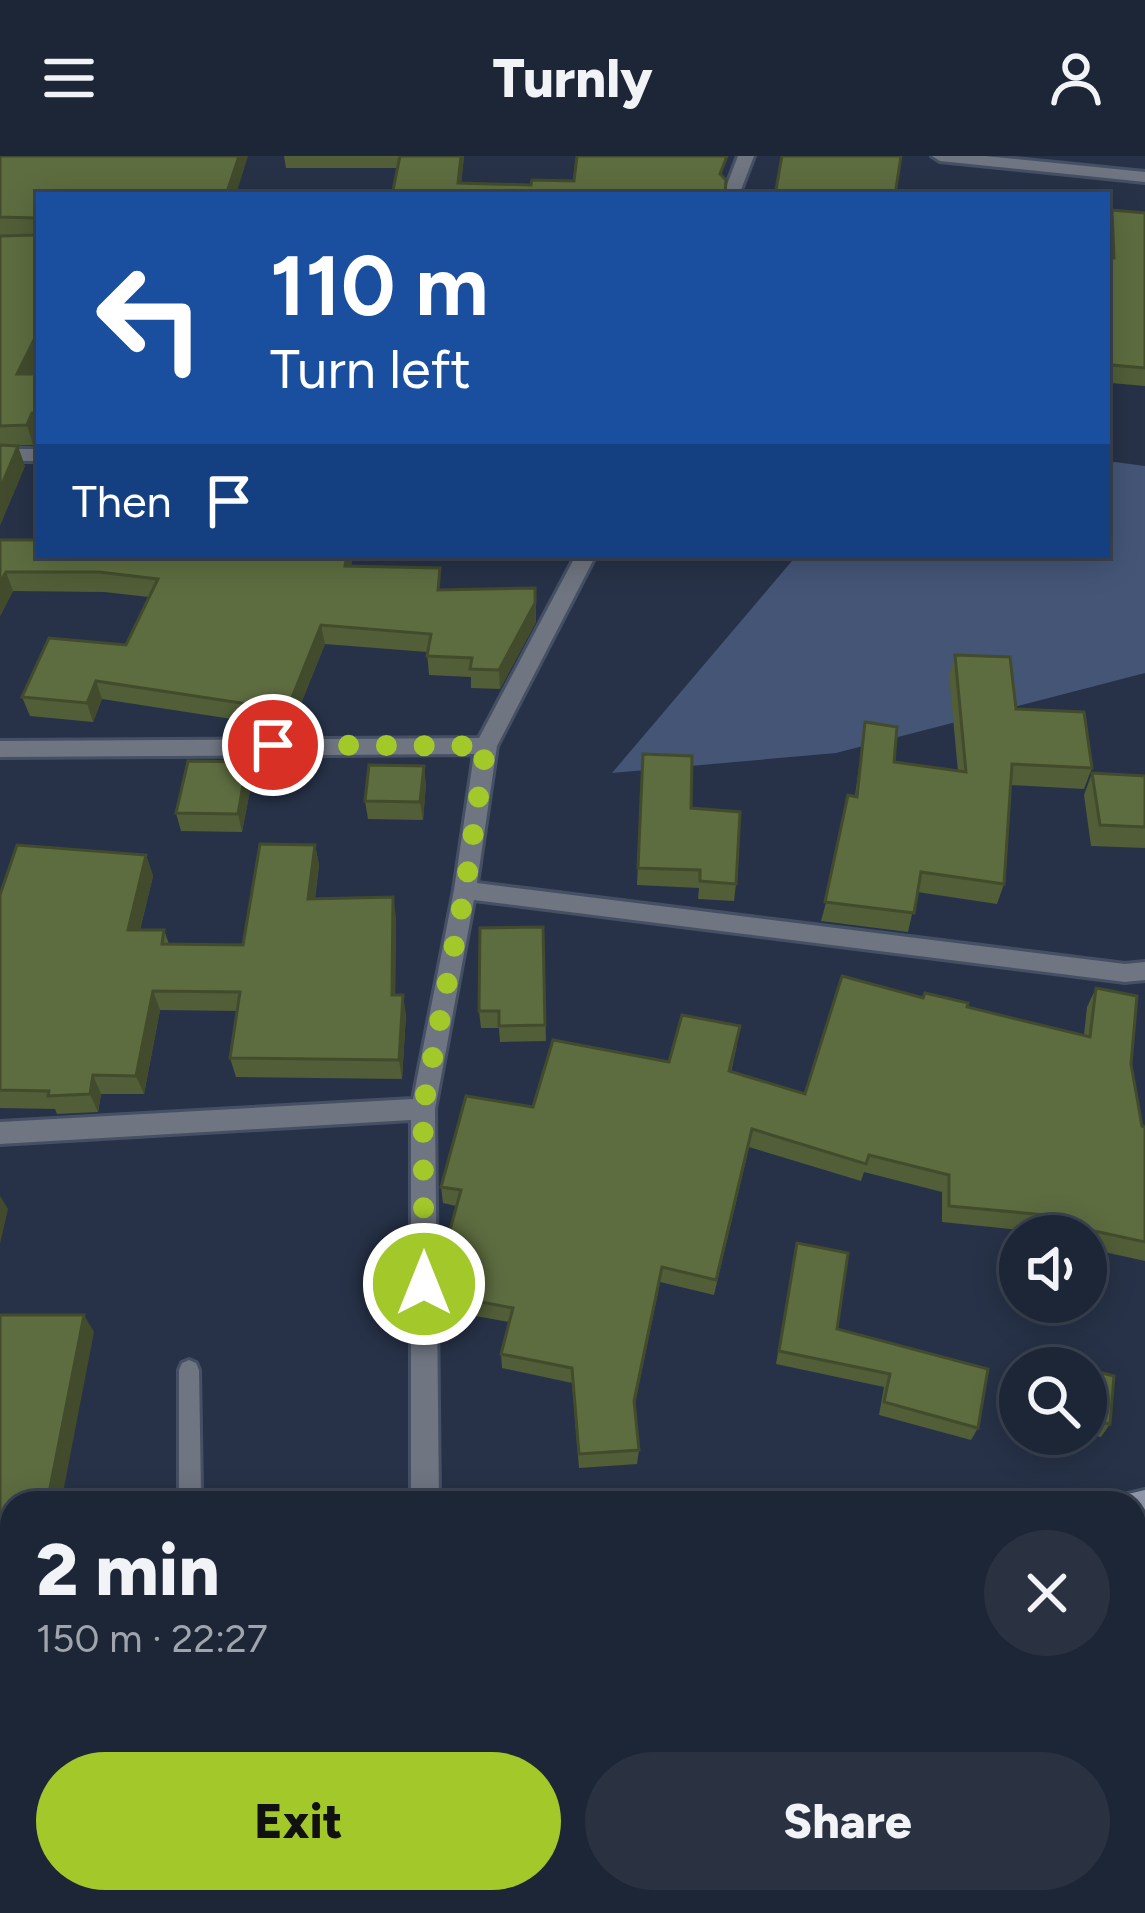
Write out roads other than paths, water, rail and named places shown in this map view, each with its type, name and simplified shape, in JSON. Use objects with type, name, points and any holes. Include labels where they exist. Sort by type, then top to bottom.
[{"type":"street","points":[[732,192],[746,156]]},
{"type":"street","points":[[940,156],[1145,177]]},
{"type":"street","points":[[0,455],[36,455]]},
{"type":"street","points":[[425,1491],[423,1108],[465,890],[486,746],[584,558]]},
{"type":"street","points":[[0,749],[486,746]]},
{"type":"street","points":[[465,890],[936,952],[1125,973],[1145,971]]},
{"type":"street","points":[[0,1133],[423,1108]]},
{"type":"lane","points":[[189,1370],[190,1491]]}]
